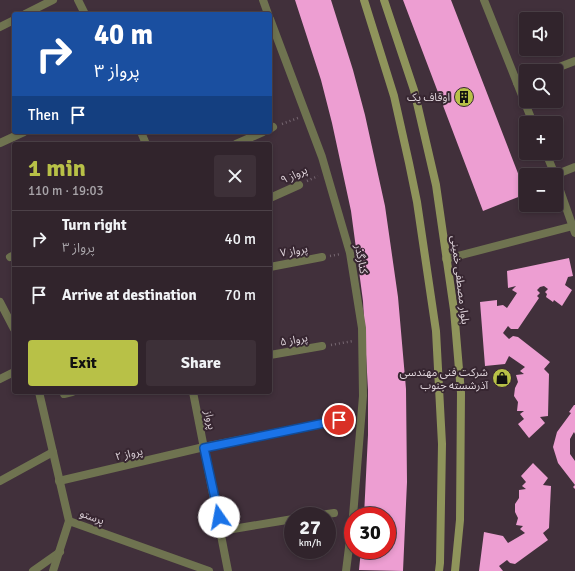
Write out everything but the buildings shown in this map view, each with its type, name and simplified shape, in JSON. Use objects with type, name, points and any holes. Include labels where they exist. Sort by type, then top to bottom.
[{"type":"main road","points":[[364,0],[394,96],[404,140],[417,202],[436,331],[442,444],[439,571]]},
{"type":"main road","name":"بلوار مصطفی خمینی","points":[[384,0],[414,90],[436,185],[454,310],[461,393],[460,520],[455,571]]},
{"type":"street","points":[[29,12],[53,0]]},
{"type":"street","points":[[78,0],[84,12]]},
{"type":"street","points":[[263,0],[267,12]]},
{"type":"street","points":[[484,0],[530,116]]},
{"type":"street","points":[[0,27],[12,21]]},
{"type":"street","name":"کنارگذر","points":[[272,24],[327,172],[350,253],[362,328],[363,396],[354,507]]},
{"type":"street","points":[[563,66],[575,62]]},
{"type":"street","points":[[0,143],[20,134]]},
{"type":"street","points":[[240,142],[258,134]]},
{"type":"street","points":[[563,172],[575,167]]},
{"type":"street","name":"پرواز ۹","points":[[272,197],[299,185]]},
{"type":"street","points":[[446,259],[574,229],[563,198]]},
{"type":"street","name":"پرواز ۷","points":[[272,267],[322,257]]},
{"type":"street","points":[[0,302],[12,324]]},
{"type":"street","name":"پرواز ۵","points":[[272,355],[322,346]]},
{"type":"street","points":[[0,379],[12,373]]},
{"type":"street","name":"پرستو","points":[[40,394],[69,521],[209,571]]},
{"type":"street","name":"پرواز","points":[[193,394],[222,531],[228,571]]},
{"type":"street","name":"پرواز ۲","points":[[59,481],[204,448],[339,420]]},
{"type":"street","points":[[0,481],[54,452]]},
{"type":"street","points":[[53,571],[69,521]]},
{"type":"street","points":[[222,531],[284,521]]},
{"type":"street","points":[[33,571],[60,552]]},
{"type":"street","name":"کنارگذر","points":[[346,571],[348,559]]},
{"type":"path","points":[[272,128],[306,114]]},
{"type":"path","name":"پرواز ۹","points":[[299,185],[327,172]]},
{"type":"path","points":[[322,257],[350,253]]},
{"type":"path","points":[[322,346],[362,339]]},
{"type":"place","name":"اوقاف یک","points":[[464,97]]},
{"type":"place","name":"شرکت فنی مهندسی آذرشسته جنوب","points":[[502,378]]},
{"type":"route","points":[[219,517],[204,448],[339,420]]}]
